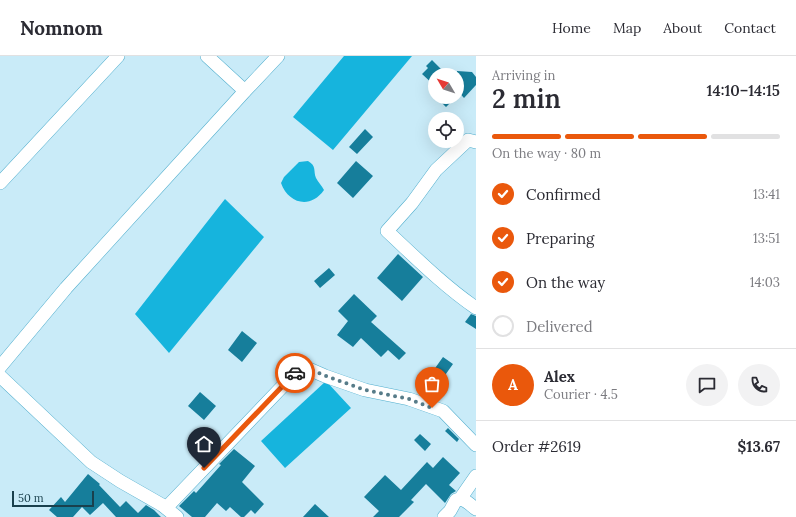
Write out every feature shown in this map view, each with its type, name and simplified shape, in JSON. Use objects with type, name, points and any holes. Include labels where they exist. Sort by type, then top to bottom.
[{"type":"street","points":[[0,183],[118,56]]},
{"type":"street","points":[[207,56],[245,91]]},
{"type":"street","points":[[0,367],[66,288],[278,56]]},
{"type":"street","points":[[476,142],[468,140],[436,170],[412,203],[387,231],[426,268],[465,301],[476,308]]},
{"type":"street","points":[[166,508],[302,366],[365,390],[409,399],[443,412],[476,445]]},
{"type":"street","points":[[0,376],[91,462],[166,508],[177,517]]},
{"type":"street","points":[[444,517],[450,512],[456,500],[460,499],[476,476]]},
{"type":"street","points":[[460,499],[464,499],[476,509]]},
{"type":"water","points":[[344,56],[412,56],[333,150],[293,117]]},
{"type":"water","points":[[308,161],[313,165],[316,178],[324,190],[312,200],[300,202],[284,190],[281,183],[284,177],[299,162]]},
{"type":"water","points":[[225,199],[264,237],[169,353],[135,314]]},
{"type":"water","points":[[326,381],[351,408],[285,468],[261,441]]},
{"type":"building","points":[[432,60],[440,68],[428,68],[426,66]]},
{"type":"building","points":[[428,68],[428,80],[422,74]]},
{"type":"building","points":[[464,71],[472,72],[476,77],[476,85],[464,98]]},
{"type":"building","points":[[365,129],[373,137],[357,154],[349,147]]},
{"type":"building","points":[[356,161],[373,176],[353,198],[337,183]]},
{"type":"building","points":[[398,254],[423,277],[402,301],[377,278]]},
{"type":"building","points":[[329,268],[335,275],[320,288],[314,281]]},
{"type":"building","points":[[354,294],[377,316],[371,322],[406,353],[399,360],[388,350],[381,357],[361,338],[353,347],[337,335],[348,321],[338,311]]},
{"type":"building","points":[[471,314],[476,316],[476,329],[465,322]]},
{"type":"building","points":[[242,331],[257,343],[242,362],[228,350]]},
{"type":"building","points":[[443,357],[453,364],[438,385],[428,378]]},
{"type":"building","points":[[200,392],[216,406],[204,420],[188,406]]},
{"type":"building","points":[[448,428],[459,439],[457,442],[445,431]]},
{"type":"building","points":[[420,434],[431,444],[425,451],[414,440]]},
{"type":"building","points":[[234,449],[255,466],[242,482],[264,504],[255,514],[251,510],[244,517],[241,517],[230,507],[226,511],[217,503],[205,517],[192,517],[179,506],[194,491],[196,493],[221,465],[219,464]]},
{"type":"building","points":[[443,457],[460,473],[449,485],[456,491],[451,494],[445,503],[426,484],[411,500],[414,502],[399,517],[373,517],[379,511],[364,497],[385,475],[401,490],[427,462],[433,468]]},
{"type":"building","points":[[88,474],[100,484],[99,485],[120,507],[126,501],[138,513],[146,505],[161,517],[116,517],[103,503],[90,515],[82,507],[73,517],[57,517],[49,510],[61,497],[65,502]]},
{"type":"building","points":[[315,504],[329,517],[303,517]]},
{"type":"way so far","points":[[295,373],[302,366],[365,390],[409,399],[432,408]]},
{"type":"route","points":[[204,468],[295,373]]}]
